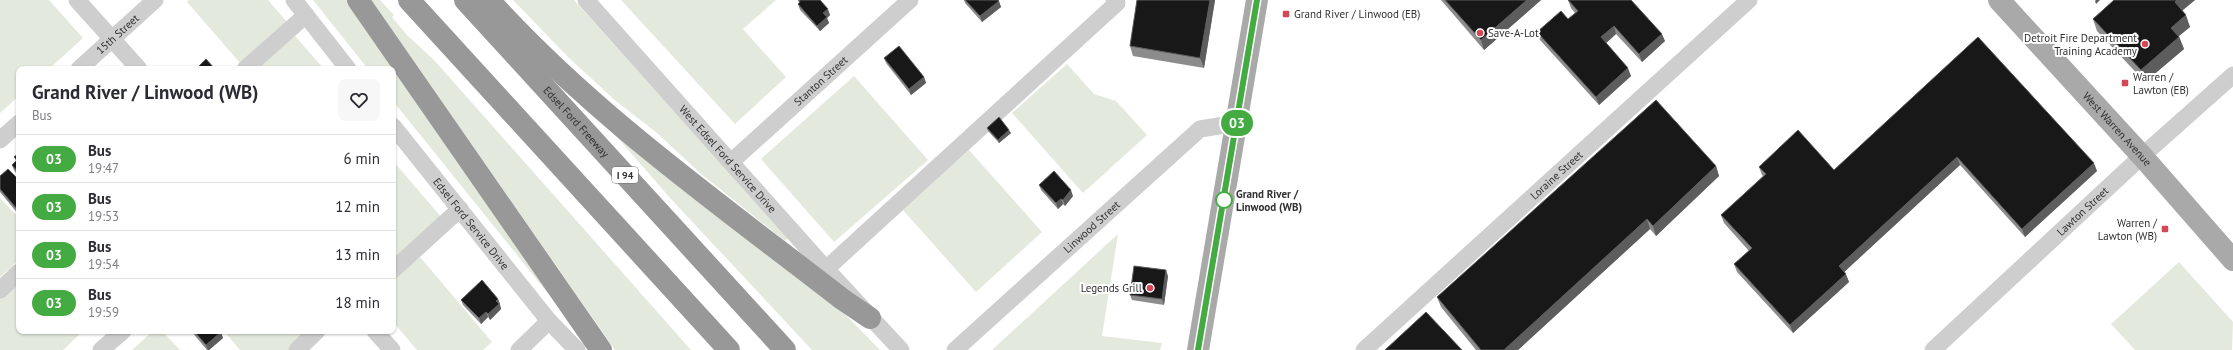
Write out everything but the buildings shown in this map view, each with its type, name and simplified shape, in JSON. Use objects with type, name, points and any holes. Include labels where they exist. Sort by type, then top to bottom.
[{"type":"highway","points":[[358,0],[600,350]]},
{"type":"highway","points":[[409,0],[729,350]]},
{"type":"highway","name":"Edsel Ford Freeway","points":[[465,0],[785,350]]},
{"type":"highway","points":[[489,0],[567,79],[612,120],[842,299],[870,318]]},
{"type":"main road","points":[[1198,350],[1257,0]]},
{"type":"main road","name":"West Warren Avenue","points":[[1999,0],[2142,156],[2233,260]]},
{"type":"street","points":[[77,0],[136,66]]},
{"type":"street","name":"15th Street","points":[[82,66],[155,0]]},
{"type":"street","points":[[294,0],[346,66]]},
{"type":"street","name":"West Edsel Ford Service Drive","points":[[586,0],[870,318],[901,350]]},
{"type":"street","name":"Stanton Street","points":[[731,162],[910,0]]},
{"type":"street","name":"Loraine Street","points":[[1364,350],[1749,0]]},
{"type":"street","points":[[826,269],[1116,2]]},
{"type":"street","points":[[249,66],[306,15]]},
{"type":"street","name":"Lawton Street","points":[[1933,350],[2142,156],[2233,75]]},
{"type":"street","name":"Linwood Street","points":[[955,350],[1200,129],[1237,123]]},
{"type":"street","points":[[0,140],[16,126]]},
{"type":"street","name":"Edsel Ford Service Drive","points":[[396,130],[549,321],[577,350]]},
{"type":"street","points":[[396,267],[460,210]]},
{"type":"street","points":[[0,290],[16,275]]},
{"type":"street","points":[[519,350],[549,321]]},
{"type":"street","points":[[101,350],[120,334]]},
{"type":"street","points":[[297,350],[314,334]]},
{"type":"street","points":[[378,334],[392,350]]},
{"type":"shaded area","points":[[0,0],[49,0],[83,38],[52,66],[16,66],[16,99],[0,113]]},
{"type":"shaded area","points":[[189,0],[268,0],[288,23],[241,64],[187,2]]},
{"type":"shaded area","points":[[313,0],[352,0],[575,327],[396,105],[396,66],[366,66]]},
{"type":"shaded area","points":[[371,0],[380,0],[394,15],[392,17],[407,35],[435,61],[691,350],[615,350]]},
{"type":"shaded area","points":[[513,0],[574,0],[788,238],[785,241],[700,173],[657,133],[616,101],[569,58]]},
{"type":"shaded area","points":[[621,0],[776,0],[743,29],[786,77],[735,124]]},
{"type":"shaded area","points":[[295,36],[321,66],[260,66]]},
{"type":"shaded area","points":[[1067,64],[1094,94],[1116,101],[1147,135],[1083,193],[1012,113]]},
{"type":"shaded area","points":[[854,76],[928,160],[834,242],[761,159]]},
{"type":"shaded area","points":[[597,114],[831,300],[880,350],[812,350],[671,199]]},
{"type":"shaded area","points":[[969,150],[1042,232],[976,292],[903,210]]},
{"type":"shaded area","points":[[396,164],[442,218],[396,258]]},
{"type":"shaded area","points":[[0,198],[16,215],[16,263],[0,277]]},
{"type":"shaded area","points":[[1118,234],[1102,336],[1162,343],[1160,350],[992,350]]},
{"type":"shaded area","points":[[420,257],[492,342],[483,350],[417,350],[396,326],[396,277]]},
{"type":"shaded area","points":[[2179,262],[2233,322],[2232,350],[2135,350],[2111,324]]},
{"type":"shaded area","points":[[16,282],[16,334],[80,334],[63,350],[0,350],[0,297]]},
{"type":"shaded area","points":[[150,334],[165,334],[180,350],[132,350]]},
{"type":"shaded area","points":[[227,334],[309,334],[290,350],[240,350]]},
{"type":"bus line","name":"03","points":[[1198,350],[1257,0]]},
{"type":"place","name":"Grand River / Linwood (EB)","points":[[1286,14]]},
{"type":"place","name":"Save-A-Lot","points":[[1480,33]]},
{"type":"place","name":"Detroit Fire Department Training Academy","points":[[2145,44]]},
{"type":"place","name":"Warren / Lawton (EB)","points":[[2125,83]]},
{"type":"place","name":"Grand River / Linwood (WB)","points":[[1224,200]]},
{"type":"place","name":"Warren / Lawton (WB)","points":[[2165,229]]},
{"type":"place","name":"Legends Grill","points":[[1150,288]]}]
